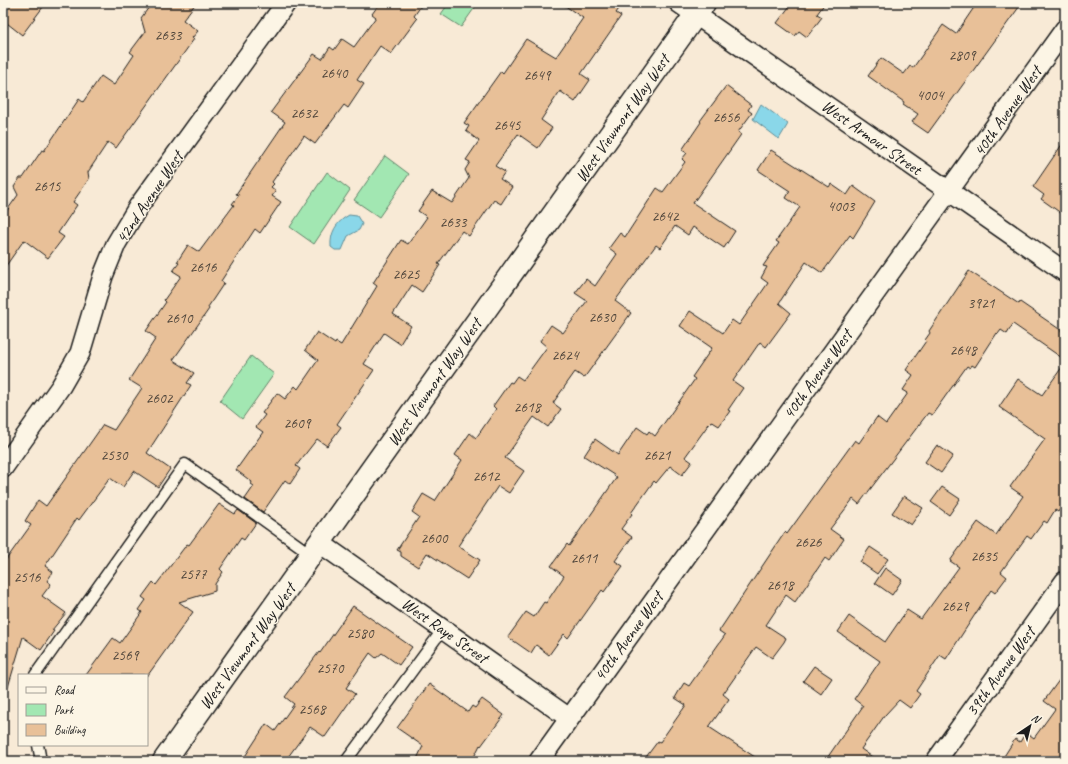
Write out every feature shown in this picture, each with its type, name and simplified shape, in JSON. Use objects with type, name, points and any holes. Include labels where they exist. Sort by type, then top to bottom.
[{"type":"street","name":"42nd Avenue West","points":[[3,468],[61,386],[80,353],[104,276],[114,250],[138,208],[286,3]]},
{"type":"street","name":"West Armour Street","points":[[693,7],[1065,272]]},
{"type":"street","name":"West Viewmont Way West","points":[[164,761],[316,549],[693,7]]},
{"type":"street","name":"40th Avenue West","points":[[539,761],[1065,29]]},
{"type":"street","name":"West Raye Street","points":[[316,549],[443,629],[569,718]]},
{"type":"street","name":"39th Avenue West","points":[[936,761],[1065,581]]},
{"type":"lane","points":[[36,674],[185,464],[316,549]]},
{"type":"lane","points":[[346,761],[443,629]]},
{"type":"lane","points":[[38,746],[41,761]]},
{"type":"green space","points":[[449,3],[478,3],[461,27],[441,14]]},
{"type":"green space","points":[[385,156],[409,174],[379,217],[354,200]]},
{"type":"green space","points":[[327,172],[350,190],[314,244],[290,227]]},
{"type":"green space","points":[[251,356],[274,374],[242,419],[220,401]]},
{"type":"water","points":[[761,104],[788,124],[779,139],[753,119]]},
{"type":"water","points":[[349,215],[357,216],[362,224],[359,230],[348,236],[342,250],[335,250],[331,247],[331,242],[335,228],[344,218]]},
{"type":"building","points":[[3,3],[46,3],[22,35],[3,20]]},
{"type":"building","points":[[152,3],[196,3],[183,20],[198,31],[192,38],[194,39],[116,148],[108,142],[88,172],[89,179],[73,202],[77,205],[58,233],[64,237],[48,258],[24,240],[3,270],[3,216],[18,195],[14,187],[20,178],[23,178],[42,150],[44,151],[79,99],[83,102],[101,76],[114,85],[134,55],[130,52],[145,32],[141,18]]},
{"type":"building","points":[[380,3],[423,3],[414,16],[417,19],[391,54],[380,46],[357,80],[364,84],[348,108],[344,105],[315,144],[304,136],[272,182],[274,184],[271,187],[276,191],[272,196],[281,202],[260,233],[255,229],[221,281],[224,283],[208,307],[209,309],[173,360],[194,373],[187,383],[191,385],[147,453],[170,469],[158,487],[134,471],[123,487],[110,478],[79,520],[77,518],[45,566],[53,572],[47,581],[51,584],[42,596],[66,613],[52,630],[54,631],[41,650],[23,637],[8,687],[3,686],[3,564],[31,525],[25,521],[38,500],[46,506],[103,425],[114,430],[142,388],[129,380],[156,338],[146,331],[166,302],[164,300],[181,276],[173,271],[179,263],[177,262],[188,245],[199,252],[234,205],[232,204],[239,195],[236,194],[285,122],[271,112],[314,54],[322,59],[330,47],[334,50],[342,39],[354,47],[376,17],[372,14]]},
{"type":"building","points":[[561,3],[623,3],[616,13],[621,16],[581,74],[590,80],[575,102],[560,91],[541,120],[552,128],[538,148],[518,134],[495,166],[505,172],[500,179],[512,187],[501,204],[494,200],[469,236],[462,231],[438,264],[440,265],[422,292],[412,285],[393,314],[411,326],[400,344],[384,333],[364,364],[374,370],[337,424],[341,427],[327,446],[317,439],[296,466],[300,469],[290,484],[285,480],[263,512],[245,499],[254,486],[251,484],[252,482],[236,470],[263,432],[256,427],[265,415],[262,413],[277,393],[285,399],[295,386],[298,389],[318,360],[305,350],[317,332],[335,344],[336,342],[341,345],[377,286],[373,283],[401,240],[408,244],[427,217],[418,211],[432,191],[452,203],[469,178],[465,170],[470,162],[466,160],[479,141],[466,131],[469,126],[464,123],[501,71],[503,73],[526,39],[556,57],[583,18]]},
{"type":"building","points":[[792,3],[825,3],[817,14],[822,17],[807,37],[799,31],[795,36],[777,23]]},
{"type":"building","points":[[977,3],[1022,3],[928,133],[912,122],[918,114],[868,76],[881,58],[904,74],[910,66],[913,68],[943,25],[956,34]]},
{"type":"building","points":[[726,86],[751,105],[748,110],[752,113],[738,132],[741,134],[740,136],[693,203],[735,231],[724,248],[693,227],[688,235],[675,226],[660,248],[656,245],[615,301],[631,313],[584,378],[575,372],[553,403],[561,409],[548,427],[534,417],[505,458],[524,471],[509,493],[498,486],[458,546],[480,560],[467,579],[427,553],[418,567],[401,556],[401,552],[397,550],[419,517],[412,512],[423,494],[435,501],[462,460],[455,455],[470,433],[476,438],[496,409],[493,406],[510,382],[512,383],[517,376],[523,380],[547,347],[540,341],[551,325],[563,333],[587,301],[575,293],[586,279],[595,286],[617,254],[609,248],[620,233],[625,237],[657,188],[663,192],[685,162],[682,159],[687,153],[682,150],[701,122],[700,121]]},
{"type":"building","points":[[1065,140],[1065,216],[1041,199],[1044,195],[1033,187]]},
{"type":"building","points":[[771,150],[829,187],[831,184],[847,195],[853,186],[875,202],[853,238],[850,235],[822,273],[806,262],[779,303],[791,313],[766,347],[760,342],[733,381],[743,388],[728,410],[730,411],[719,426],[711,421],[685,457],[692,462],[682,475],[670,466],[656,483],[654,481],[631,513],[632,514],[621,529],[632,537],[615,561],[623,566],[604,592],[602,590],[568,638],[564,634],[549,655],[536,645],[531,653],[508,637],[526,612],[534,617],[544,602],[546,603],[564,576],[551,566],[567,544],[569,546],[617,477],[584,456],[595,439],[618,455],[637,427],[647,434],[649,431],[655,436],[695,379],[692,377],[712,348],[680,326],[690,311],[723,333],[732,320],[739,325],[768,283],[761,278],[767,267],[763,266],[779,243],[776,241],[800,207],[786,198],[790,191],[758,170]]},
{"type":"building","points":[[969,271],[1019,304],[1020,302],[1065,333],[1065,360],[1013,324],[1007,334],[1001,330],[998,334],[997,333],[975,367],[972,365],[970,368],[967,366],[932,415],[928,413],[859,504],[853,499],[830,529],[844,539],[829,561],[825,558],[795,602],[786,595],[766,625],[786,638],[784,642],[772,658],[756,647],[723,694],[729,699],[709,727],[761,761],[643,761],[658,741],[660,742],[686,705],[675,698],[679,691],[684,683],[689,686],[725,635],[719,631],[785,532],[787,534],[855,440],[859,443],[877,417],[886,424],[908,393],[903,390],[913,375],[906,370],[926,341],[925,340],[930,333],[929,331]]},
{"type":"building","points":[[1065,363],[1065,502],[1058,512],[1055,510],[1047,523],[1044,521],[1031,539],[1027,536],[1001,572],[1007,577],[995,593],[991,590],[946,659],[940,655],[916,691],[920,694],[910,708],[899,700],[885,715],[861,749],[878,761],[825,761],[863,706],[854,699],[880,661],[838,632],[849,616],[885,642],[907,610],[921,619],[959,567],[950,561],[978,522],[996,535],[1023,496],[1010,487],[1045,439],[999,407],[1018,379],[1042,395]]},
{"type":"building","points":[[937,445],[953,456],[941,473],[925,462]]},
{"type":"building","points":[[942,487],[960,499],[949,515],[931,502]]},
{"type":"building","points":[[904,496],[923,508],[911,525],[892,513]]},
{"type":"building","points":[[219,504],[235,514],[238,510],[256,523],[244,540],[241,538],[220,569],[223,572],[215,584],[215,591],[179,602],[193,612],[148,675],[87,674],[113,638],[120,643],[142,612],[139,610],[146,600],[142,597],[153,582],[156,585],[187,544],[189,545]]},
{"type":"building","points":[[870,547],[888,559],[877,574],[860,562]]},
{"type":"building","points":[[885,568],[902,580],[892,595],[875,583]]},
{"type":"building","points":[[353,606],[412,647],[399,665],[382,653],[376,658],[370,653],[346,688],[355,694],[325,737],[310,727],[285,761],[242,761],[266,724],[275,731],[294,704],[285,697],[319,652],[320,653]]},
{"type":"building","points":[[814,666],[832,678],[821,694],[803,681]]},
{"type":"building","points":[[1065,672],[1065,761],[1001,761],[1015,739],[1020,742],[1026,732],[1034,738],[1055,709],[1044,701]]},
{"type":"building","points":[[429,684],[468,712],[472,706],[475,708],[482,699],[504,715],[481,746],[480,745],[472,761],[416,761],[423,746],[397,728]]}]
